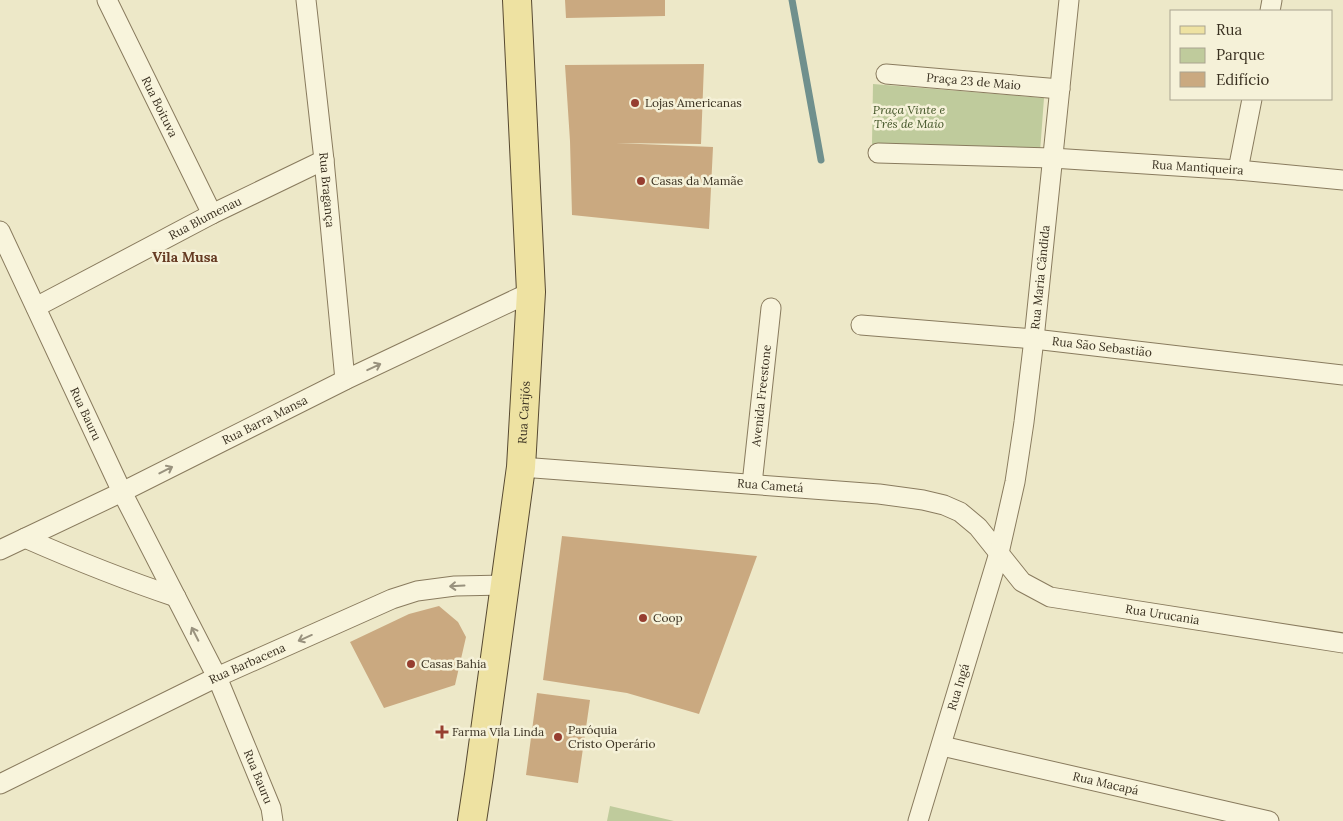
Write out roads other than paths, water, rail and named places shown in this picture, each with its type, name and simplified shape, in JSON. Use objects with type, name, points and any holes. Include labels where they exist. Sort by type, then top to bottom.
[{"type":"main road","name":"Rua Carijós","points":[[472,821],[480,775],[521,467],[531,292],[517,0]]},
{"type":"street","name":"Rua Boituva","points":[[107,0],[212,214]]},
{"type":"street","name":"Rua Bragança","points":[[306,0],[324,160],[345,380]]},
{"type":"street","name":"Rua Maria Cândida","points":[[999,553],[1015,482],[1024,422],[1069,0]]},
{"type":"street","name":"Praça 23 de Maio","points":[[886,74],[1060,88]]},
{"type":"street","points":[[1238,170],[1252,100]]},
{"type":"street","points":[[878,153],[1052,158]]},
{"type":"street","name":"Rua Mantiqueira","points":[[1052,158],[1238,170],[1343,180]]},
{"type":"street","name":"Rua Blumenau","points":[[36,307],[212,214],[324,160]]},
{"type":"street","name":"Rua Bauru","points":[[0,231],[122,492],[217,677],[271,808],[273,821]]},
{"type":"street","name":"Rua Barra Mansa","points":[[0,550],[122,492],[345,380],[531,292]]},
{"type":"street","name":"Avenida Freestone","points":[[752,484],[771,308]]},
{"type":"street","name":"Rua São Sebastião","points":[[861,325],[1034,339],[1343,375]]},
{"type":"street","name":"Rua Cametá","points":[[521,467],[879,494],[923,500],[944,505],[960,512],[978,527],[999,553]]},
{"type":"street","points":[[26,538],[72,559],[176,597]]},
{"type":"street","name":"Rua Urucania","points":[[999,553],[1022,582],[1050,597],[1343,643]]},
{"type":"street","name":"Rua Ingá","points":[[918,821],[999,553]]},
{"type":"street","name":"Rua Barbacena","points":[[0,784],[217,677],[392,599],[417,591],[455,586],[506,585]]},
{"type":"street","name":"Rua Macapá","points":[[942,746],[1269,821]]},
{"type":"waterway","points":[[792,0],[821,160]]},
{"type":"place","name":"Lojas Americanas","points":[[635,103]]},
{"type":"place","name":"Casas da Mamãe","points":[[641,181]]},
{"type":"place","name":"Coop","points":[[643,618]]},
{"type":"place","name":"Casas Bahia","points":[[411,664]]},
{"type":"place","name":"Farma Vila Linda","points":[[442,732]]},
{"type":"place","name":"Paróquia Cristo Operário","points":[[558,737]]},
{"type":"district","name":"Vila Musa","points":[[185,257]]},
{"type":"park label","name":"Praça Vinte e Três de Maio","points":[[909,117]]}]
